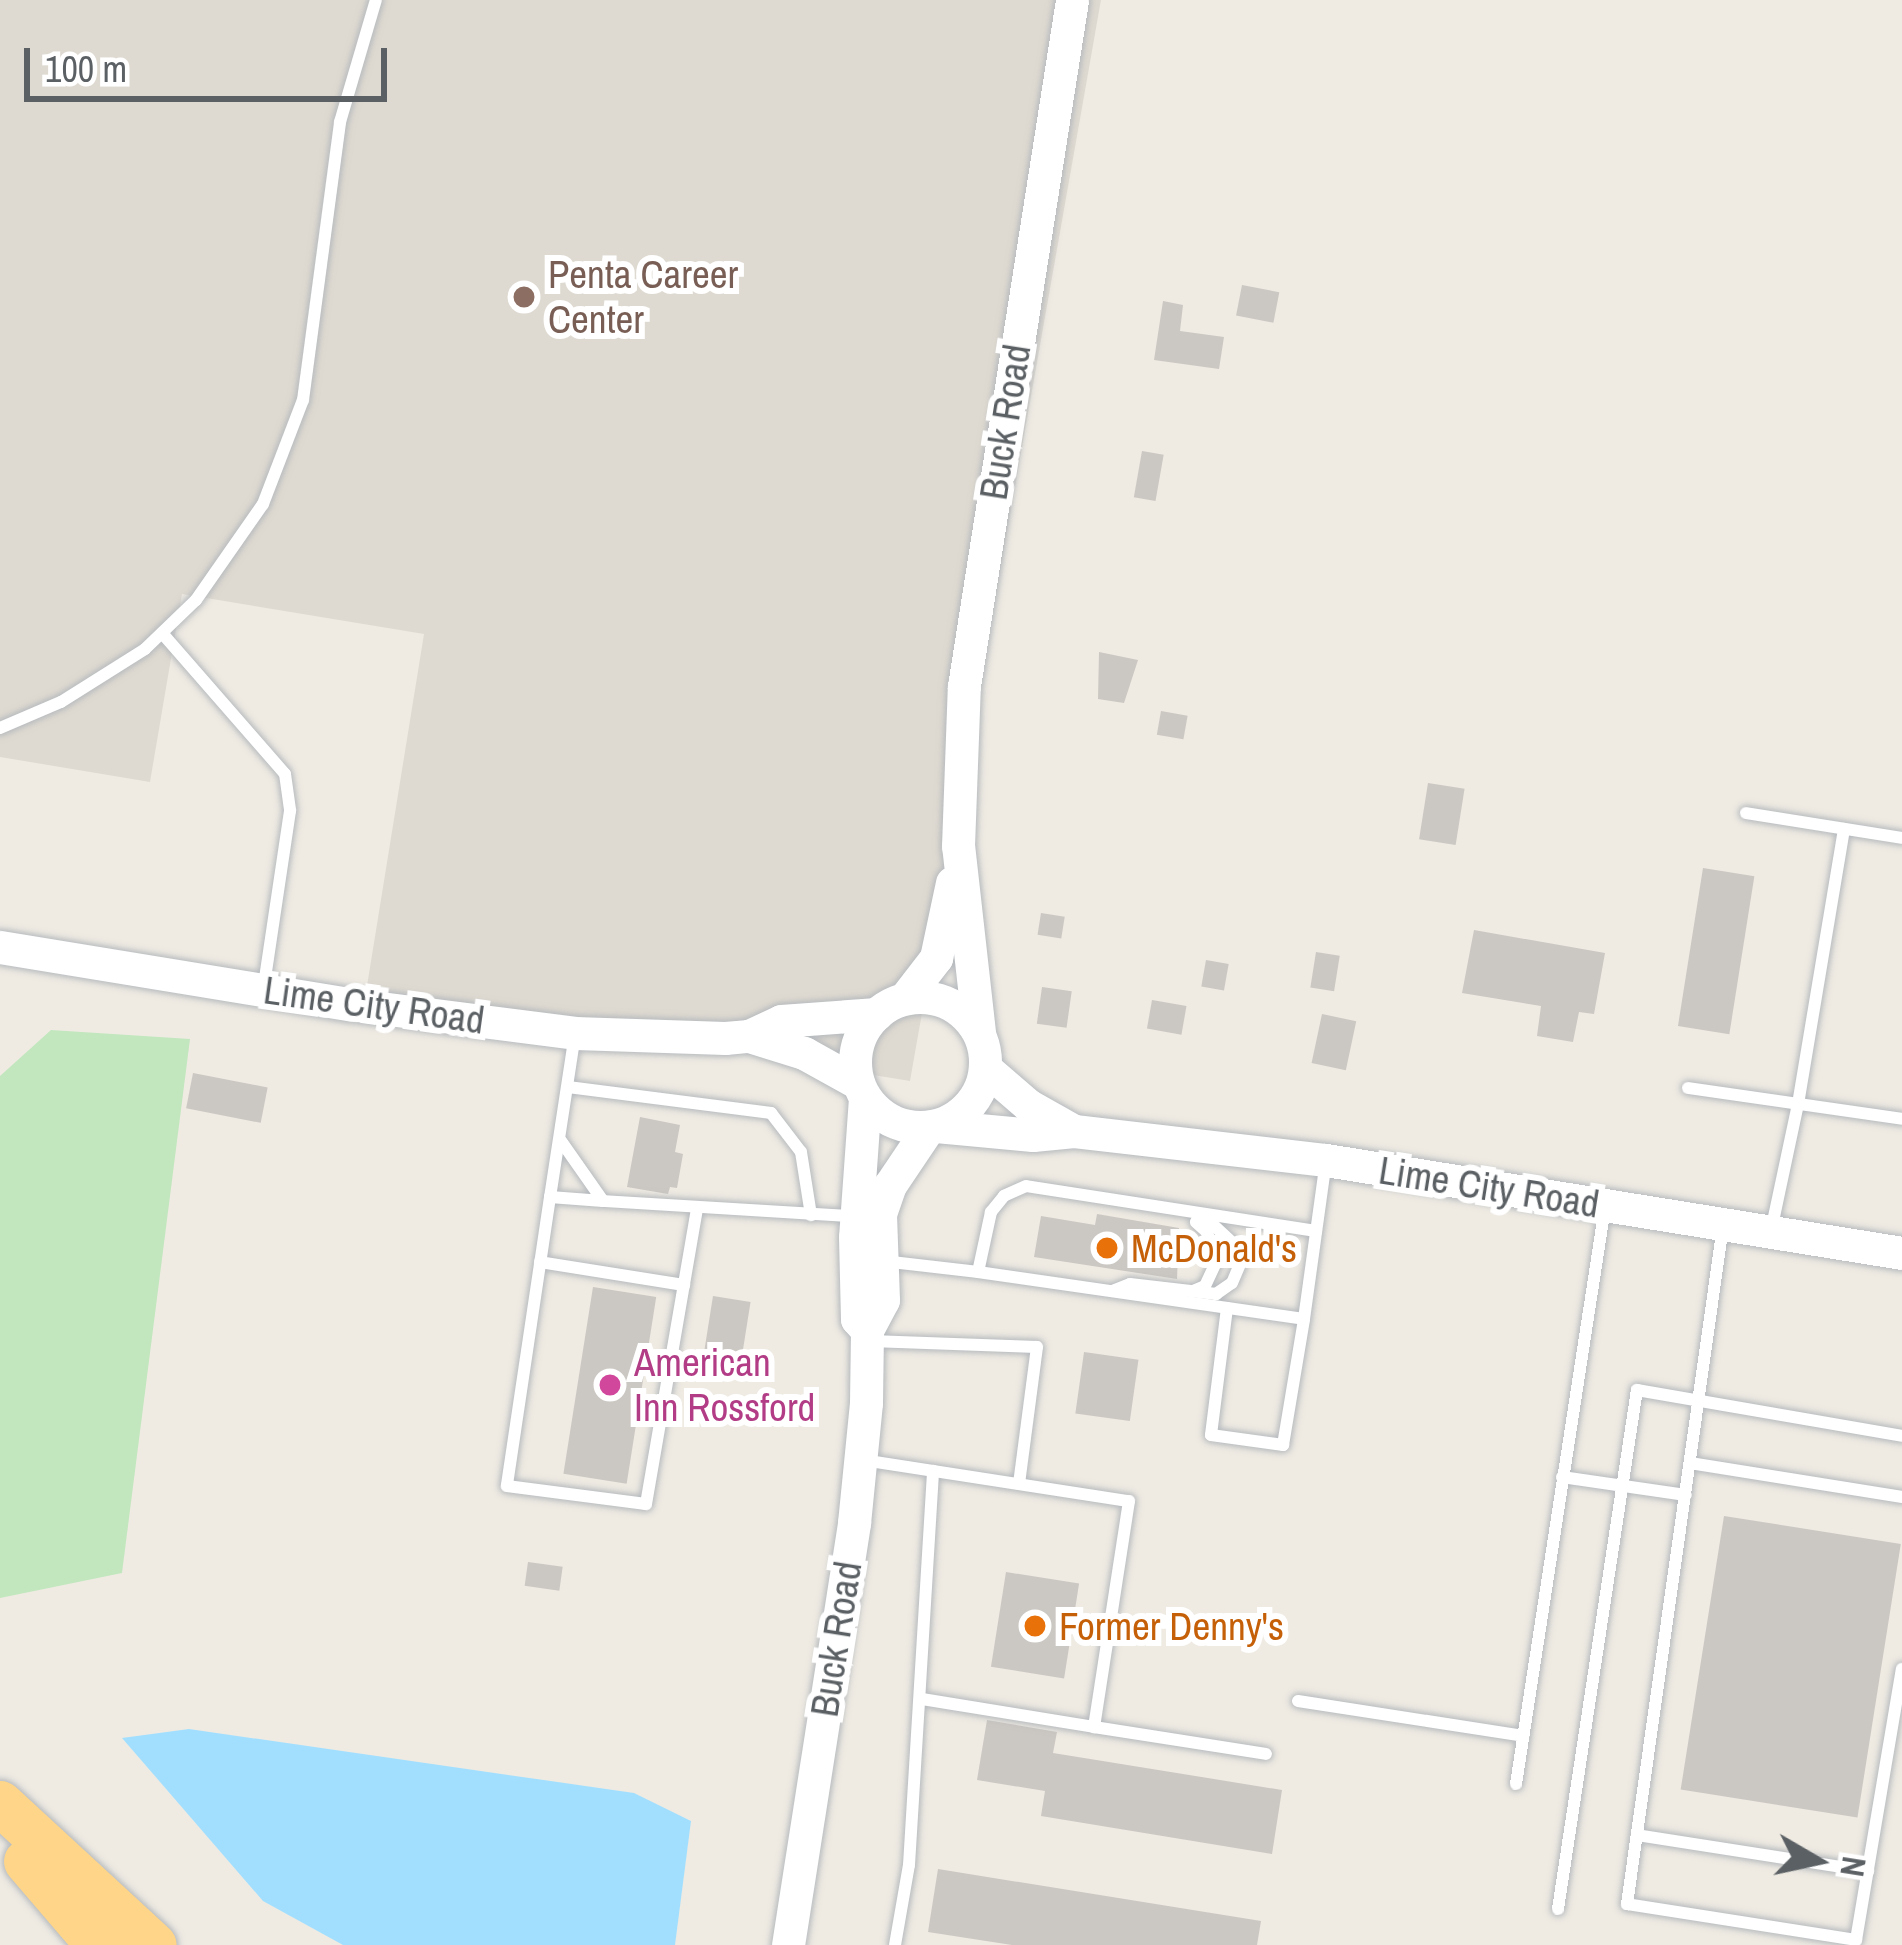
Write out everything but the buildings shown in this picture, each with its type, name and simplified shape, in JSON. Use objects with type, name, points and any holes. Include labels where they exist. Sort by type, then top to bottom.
[{"type":"highway","points":[[0,1803],[154,1945]]},
{"type":"highway","points":[[0,1830],[98,1945]]},
{"type":"street","name":"Buck Road","points":[[979,1032],[958,846],[964,686],[1072,0]]},
{"type":"street","name":"Buck Road","points":[[891,1006],[936,958],[958,846]]},
{"type":"street","name":"Lime City Road","points":[[0,947],[574,1033],[749,1036],[804,1053],[862,1091]]},
{"type":"street","points":[[946,1001],[979,1032],[985,1068],[966,1109],[932,1126],[896,1123],[862,1091],[859,1039],[891,1006],[946,1001]]},
{"type":"street","name":"Lime City Road","points":[[749,1036],[781,1021],[891,1006]]},
{"type":"street","name":"Lime City Road","points":[[985,1068],[1028,1105],[1074,1131]]},
{"type":"street","name":"Buck Road","points":[[862,1091],[856,1318],[867,1336]]},
{"type":"street","name":"Buck Road","points":[[788,1945],[862,1460],[867,1336],[883,1300],[878,1261],[880,1214],[890,1185],[932,1126]]},
{"type":"street","name":"Lime City Road","points":[[932,1126],[1033,1135],[1074,1131],[1326,1160],[1902,1253]]},
{"type":"lane","points":[[0,728],[100,680],[162,633],[196,600],[242,539],[294,429],[308,375],[340,122],[376,0]]},
{"type":"lane","points":[[162,633],[285,774],[290,811],[263,990]]},
{"type":"lane","points":[[1745,813],[1902,838]]},
{"type":"lane","points":[[1770,1232],[1798,1104],[1844,829]]},
{"type":"lane","points":[[574,1033],[507,1486],[646,1504],[697,1210]]},
{"type":"lane","points":[[568,1087],[771,1113],[801,1152],[811,1215]]},
{"type":"lane","points":[[1688,1088],[1902,1119]]},
{"type":"lane","points":[[561,1141],[603,1202]]},
{"type":"lane","points":[[1227,1308],[1210,1435],[1283,1445],[1326,1160]]},
{"type":"lane","points":[[978,1272],[991,1212],[1014,1189],[1044,1188],[1316,1231]]},
{"type":"lane","points":[[1044,1188],[1061,1198],[1210,1222],[1228,1235],[1240,1264],[1232,1283],[1216,1294],[1130,1284],[1111,1292]]},
{"type":"lane","points":[[550,1197],[697,1210],[856,1216]]},
{"type":"lane","points":[[1516,1784],[1605,1206]]},
{"type":"lane","points":[[1192,1292],[1205,1286],[1217,1260],[1207,1232],[1194,1220]]},
{"type":"lane","points":[[1724,1225],[1627,1904],[1856,1940],[1902,1669]]},
{"type":"lane","points":[[878,1261],[1304,1318]]},
{"type":"lane","points":[[540,1262],[684,1286]]},
{"type":"lane","points":[[867,1336],[1037,1347],[1019,1484]]},
{"type":"lane","points":[[1558,1909],[1636,1390],[1902,1436]]},
{"type":"lane","points":[[862,1460],[1129,1501],[1094,1727]]},
{"type":"lane","points":[[1690,1462],[1902,1498]]},
{"type":"lane","points":[[896,1945],[909,1865],[922,1700],[933,1471]]},
{"type":"lane","points":[[1562,1477],[1685,1495]]},
{"type":"lane","points":[[922,1700],[1266,1754]]},
{"type":"lane","points":[[1298,1700],[1523,1736]]},
{"type":"lane","points":[[1636,1835],[1868,1871]]},
{"type":"shaded area","name":"Penta Career Center","points":[[0,0],[1101,0],[910,1081],[366,992],[424,634],[182,594],[150,782],[0,757]]},
{"type":"green space","points":[[51,1030],[190,1039],[122,1573],[0,1598],[0,1076]]},
{"type":"water","points":[[189,1729],[634,1793],[691,1821],[675,1945],[343,1945],[263,1901],[122,1738]]},
{"type":"place","name":"Penta Career Center","points":[[524,297]]},
{"type":"place","name":"McDonald's","points":[[1107,1248]]},
{"type":"place","name":"American Inn Rossford","points":[[610,1385]]},
{"type":"place","name":"Former Denny's","points":[[1035,1626]]}]
